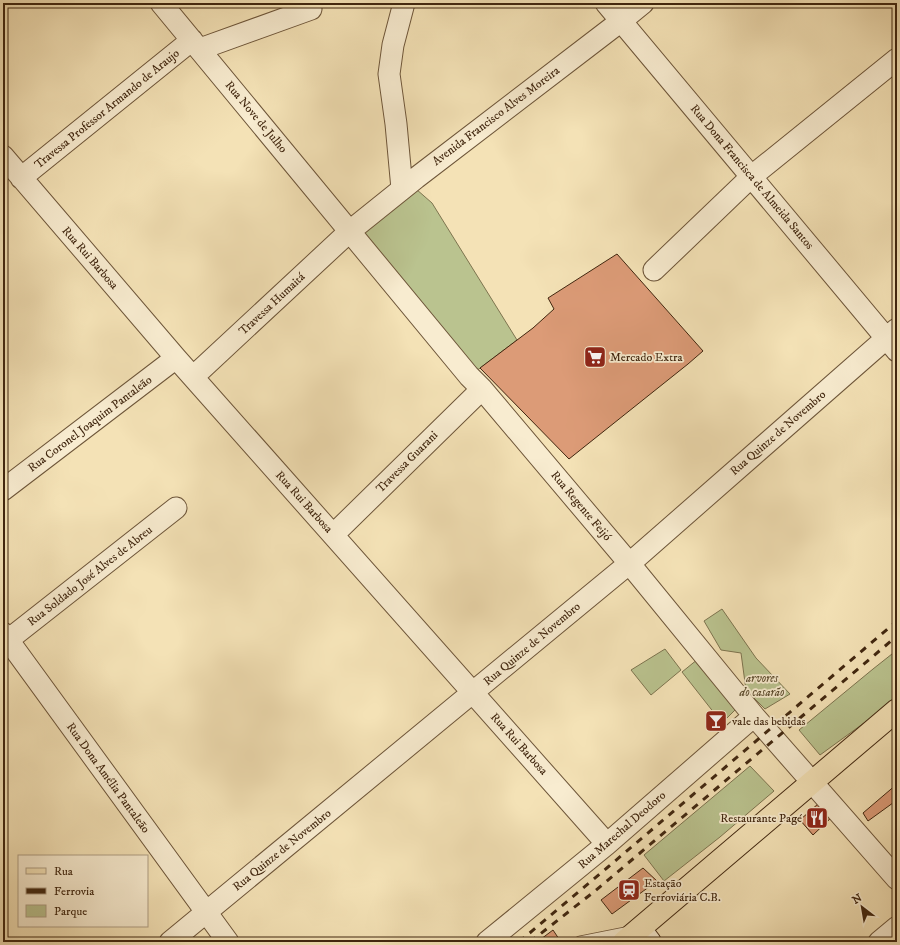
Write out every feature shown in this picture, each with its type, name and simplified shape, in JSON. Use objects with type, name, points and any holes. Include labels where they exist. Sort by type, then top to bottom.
[{"type":"main road","points":[[638,938],[812,782],[897,710]]},
{"type":"street","name":"Rua Nove de Julho","points":[[161,3],[350,230]]},
{"type":"street","points":[[402,189],[396,124],[389,74],[393,45],[404,3]]},
{"type":"street","name":"Rua Dona Francisca de Almeida Santos","points":[[606,3],[752,176],[894,339]]},
{"type":"street","name":"Avenida Francisco Alves Moreira","points":[[350,230],[643,3]]},
{"type":"street","name":"Travessa Professor Armando de Araujo","points":[[22,178],[196,44],[311,9]]},
{"type":"street","points":[[654,270],[752,176],[897,59]]},
{"type":"street","name":"Rua Rui Barbosa","points":[[3,156],[176,358],[608,844]]},
{"type":"street","name":"Travessa Humaitá","points":[[193,377],[350,230]]},
{"type":"street","name":"Rua Regente Feijó","points":[[350,230],[469,376],[482,389],[629,563],[754,716],[897,879]]},
{"type":"street","name":"Rua Quinze de Novembro","points":[[170,942],[629,563],[894,339]]},
{"type":"street","name":"Rua Coronel Joaquim Pantaleão","points":[[3,490],[176,358]]},
{"type":"street","name":"Travessa Guarani","points":[[333,535],[482,389]]},
{"type":"street","name":"Rua Soldado José Alves de Abreu","points":[[5,639],[176,508]]},
{"type":"street","name":"Rua Dona Amélia Pantaleão","points":[[5,639],[228,942]]},
{"type":"street","name":"Rua Marechal Deodoro","points":[[487,942],[608,844],[754,716]]},
{"type":"street","points":[[879,942],[897,927]]},
{"type":"lane","points":[[580,942],[638,938]]},
{"type":"green space","points":[[416,189],[432,203],[517,340],[471,375],[357,239]]},
{"type":"green space","name":"arvores do casarão","points":[[722,609],[756,658],[790,694],[765,709],[746,690],[741,653],[721,650],[704,621]]},
{"type":"green space","points":[[665,649],[681,670],[651,695],[631,670]]},
{"type":"green space","points":[[897,650],[897,699],[820,755],[799,730]]},
{"type":"green space","points":[[698,659],[737,708],[722,723],[682,672]]},
{"type":"green space","points":[[750,766],[774,791],[720,837],[664,881],[644,855]]},
{"type":"building","name":"Mercado Extra","points":[[617,254],[703,351],[569,459],[480,368],[533,328],[554,309],[548,298]]},
{"type":"building","points":[[897,784],[897,800],[868,821],[863,813]]},
{"type":"building","name":"Restaurante Pagé","points":[[819,803],[833,816],[813,835],[800,820]]},
{"type":"building","name":"Estação Ferroviária C.B.","points":[[643,868],[657,881],[612,914],[601,900]]},
{"type":"building","points":[[553,930],[561,942],[537,942]]},
{"type":"railway","points":[[519,942],[897,621]]},
{"type":"railway","points":[[530,942],[595,891],[897,636]]},
{"type":"place","name":"Mercado Extra","points":[[595,357]]},
{"type":"place","name":"vale das bebidas","points":[[716,721]]},
{"type":"place","name":"Restaurante Pagé","points":[[817,818]]},
{"type":"place","name":"Estação Ferroviária C.B.","points":[[629,890]]}]
